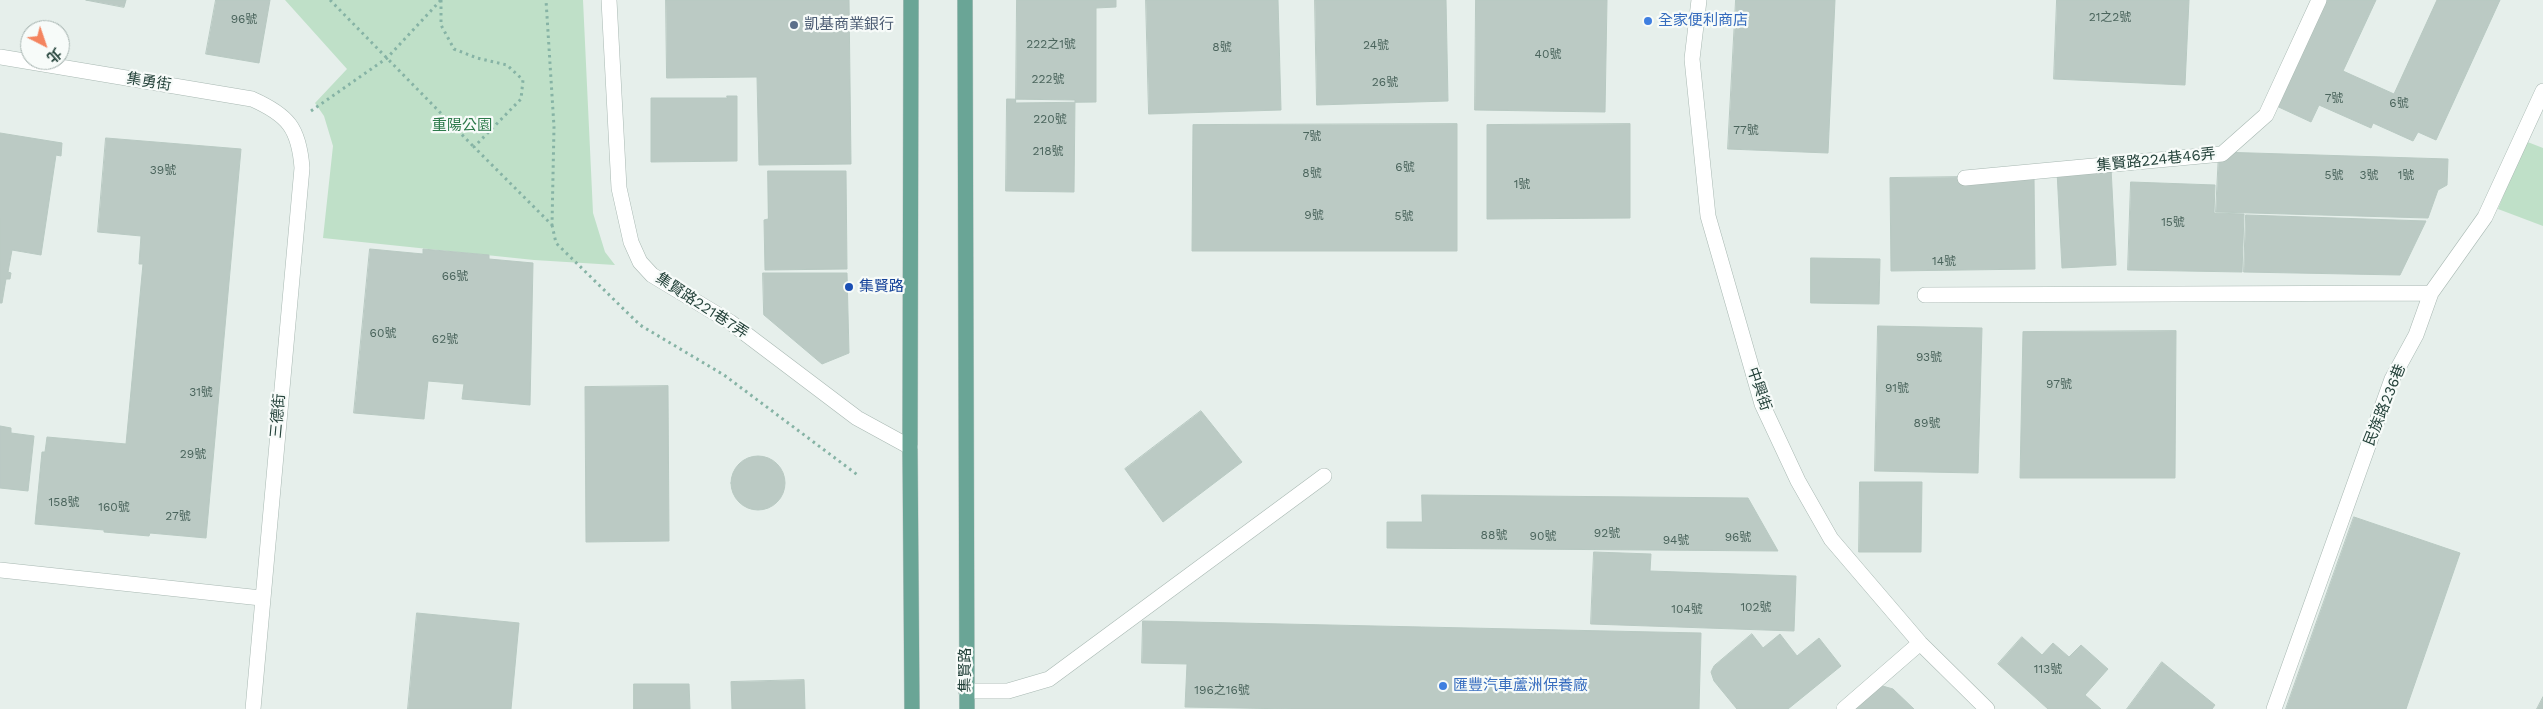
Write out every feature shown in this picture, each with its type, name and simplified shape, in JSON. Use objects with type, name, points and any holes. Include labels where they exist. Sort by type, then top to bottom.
[{"type":"main road","points":[[912,0],[910,447],[912,709]]},
{"type":"main road","name":"集賢路","points":[[965,0],[966,709]]},
{"type":"street","name":"集賢路221巷7弄","points":[[609,0],[619,188],[632,242],[640,262],[652,275],[730,322],[857,418],[910,447]]},
{"type":"street","name":"中興街","points":[[1699,0],[1692,59],[1708,216],[1762,404],[1798,481],[1831,538],[1920,643],[1987,709]]},
{"type":"street","name":"集賢路224巷46弄","points":[[1965,178],[2222,154],[2266,115],[2319,0]]},
{"type":"street","name":"集勇街","points":[[0,57],[252,99],[276,109],[290,126]]},
{"type":"street","name":"民族路236巷","points":[[2274,709],[2392,379],[2416,335],[2431,293],[2486,217],[2543,90]]},
{"type":"street","name":"三德街","points":[[253,709],[261,598],[302,168],[300,144],[290,126]]},
{"type":"street","points":[[1925,294],[2431,293]]},
{"type":"street","points":[[966,691],[1008,691],[1049,679],[1324,476]]},
{"type":"street","points":[[0,570],[261,598]]},
{"type":"street","points":[[1844,709],[1920,643]]},
{"type":"path","points":[[330,0],[552,225]]},
{"type":"path","points":[[290,126],[386,58],[439,0]]},
{"type":"path","points":[[439,0],[441,25],[454,49],[477,58],[507,65],[523,80],[521,99],[474,147]]},
{"type":"path","points":[[546,0],[554,127],[552,225],[556,243],[640,325],[724,375],[859,476]]},
{"type":"green space","name":"重陽公園","points":[[285,0],[583,0],[593,213],[605,252],[615,265],[534,260],[323,238],[333,146],[324,116],[315,103],[347,69]]},
{"type":"green space","points":[[2525,141],[2543,148],[2543,226],[2498,209]]},
{"type":"building","points":[[86,0],[126,0],[124,7]]},
{"type":"building","points":[[216,0],[270,0],[259,63],[206,54]]},
{"type":"building","points":[[666,0],[849,0],[851,164],[759,165],[757,77],[667,78]]},
{"type":"building","points":[[1017,0],[1116,0],[1116,7],[1096,8],[1096,102],[1016,103]]},
{"type":"building","points":[[1146,0],[1278,0],[1281,110],[1149,114]]},
{"type":"building","points":[[1315,0],[1446,0],[1448,101],[1317,105]]},
{"type":"building","points":[[1476,0],[1607,0],[1605,112],[1475,110]]},
{"type":"building","points":[[1736,0],[1835,0],[1828,153],[1728,149]]},
{"type":"building","points":[[2057,0],[2189,0],[2185,85],[2054,79]]},
{"type":"building","points":[[2317,0],[2376,0],[2343,71],[2394,94],[2437,0],[2500,0],[2436,140],[2418,132],[2413,141],[2373,123],[2371,128],[2319,105],[2311,122],[2270,103]]},
{"type":"building","points":[[727,96],[737,96],[737,161],[651,162],[651,98],[727,98]]},
{"type":"building","points":[[1007,99],[1075,100],[1074,192],[1006,191]]},
{"type":"building","points":[[1457,124],[1457,251],[1192,251],[1193,125]]},
{"type":"building","points":[[1630,124],[1630,218],[1487,219],[1487,125]]},
{"type":"building","points":[[0,133],[62,143],[61,156],[56,155],[41,255],[12,250],[8,272],[11,273],[10,279],[6,279],[2,303],[0,303]]},
{"type":"building","points":[[106,138],[241,149],[206,538],[150,533],[149,536],[35,524],[42,452],[45,452],[47,437],[126,444],[143,264],[139,264],[141,236],[98,232]]},
{"type":"building","points":[[2219,152],[2448,159],[2447,185],[2438,190],[2428,218],[2216,212]]},
{"type":"building","points":[[2111,168],[2116,265],[2062,268],[2057,171]]},
{"type":"building","points":[[768,171],[846,171],[847,269],[765,270],[764,220],[768,219]]},
{"type":"building","points":[[2034,176],[2035,269],[1891,271],[1890,178]]},
{"type":"building","points":[[2131,182],[2215,185],[2214,213],[2244,214],[2242,272],[2128,270]]},
{"type":"building","points":[[2246,215],[2426,221],[2400,275],[2244,272]]},
{"type":"building","points":[[370,249],[423,254],[423,249],[489,255],[489,259],[533,263],[530,405],[462,399],[464,384],[428,381],[424,419],[354,413]]},
{"type":"building","points":[[1811,258],[1880,259],[1879,304],[1811,303]]},
{"type":"building","points":[[763,273],[847,273],[849,353],[822,364],[764,315]]},
{"type":"building","points":[[1878,326],[1982,328],[1978,473],[1875,471]]},
{"type":"building","points":[[2176,331],[2175,478],[2020,478],[2023,332]]},
{"type":"building","points":[[668,386],[669,541],[586,542],[585,387]]},
{"type":"building","points":[[1201,411],[1242,462],[1163,522],[1125,469]]},
{"type":"building","points":[[0,426],[11,428],[11,433],[34,436],[28,491],[0,488]]},
{"type":"building","points":[[758,456],[768,458],[777,464],[783,473],[785,483],[783,493],[777,502],[768,508],[758,510],[748,508],[739,502],[733,493],[731,483],[733,473],[739,464],[748,458]]},
{"type":"building","points":[[1860,482],[1922,482],[1921,552],[1859,552]]},
{"type":"building","points":[[1422,495],[1748,498],[1778,551],[1387,548],[1387,522],[1422,522]]},
{"type":"building","points":[[2354,517],[2460,553],[2406,709],[2286,709]]},
{"type":"building","points":[[1594,552],[1651,554],[1650,571],[1796,576],[1794,631],[1591,624]]},
{"type":"building","points":[[417,613],[519,623],[511,709],[408,709]]},
{"type":"building","name":"匯豐汽車蘆洲保養廠","points":[[1143,621],[1701,633],[1699,709],[1293,709],[1185,707],[1187,664],[1142,663]]},
{"type":"building","points":[[1752,634],[1763,648],[1780,634],[1797,656],[1819,638],[1841,666],[1788,709],[1737,709],[1714,681],[1711,672],[1714,666]]},
{"type":"building","points":[[2022,637],[2042,655],[2053,643],[2069,657],[2081,645],[2108,669],[2085,695],[2101,709],[2048,709],[1998,664]]},
{"type":"building","points":[[2162,662],[2215,705],[2212,709],[2127,709]]},
{"type":"building","points":[[804,680],[805,709],[732,709],[731,682]]},
{"type":"building","points":[[634,684],[689,684],[690,709],[634,709]]},
{"type":"building","points":[[1879,685],[1893,689],[1914,709],[1846,709]]},
{"type":"building","points":[[2543,697],[2543,709],[2537,709]]},
{"type":"place","name":"全家便利商店","points":[[1648,21]]},
{"type":"place","name":"凱基商業銀行","points":[[794,25]]},
{"type":"place","name":"集賢路","points":[[849,287]]},
{"type":"place","name":"匯豐汽車蘆洲保養廠","points":[[1443,686]]}]
